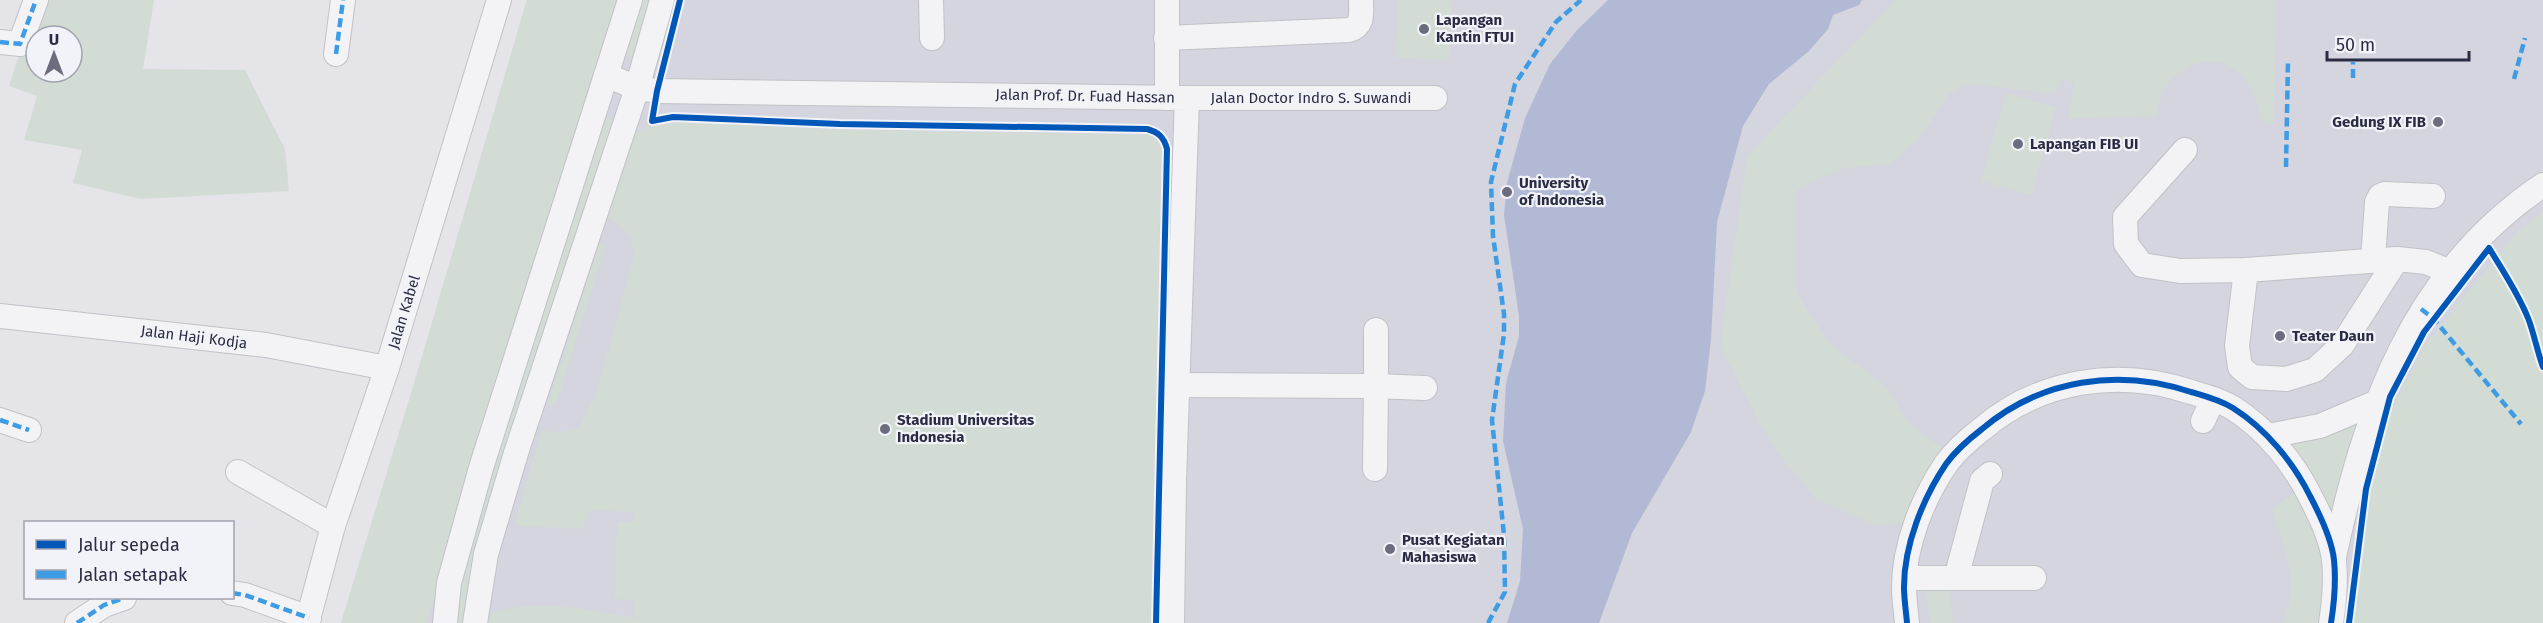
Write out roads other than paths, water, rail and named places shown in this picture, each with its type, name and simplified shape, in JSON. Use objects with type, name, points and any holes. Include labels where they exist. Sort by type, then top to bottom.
[{"type":"street","points":[[0,42],[20,44],[36,0]]},
{"type":"street","points":[[336,54],[343,0]]},
{"type":"street","name":"Jalan Kabel","points":[[308,620],[333,526],[387,368],[499,0]]},
{"type":"street","points":[[432,623],[449,583],[481,468],[630,0]]},
{"type":"street","points":[[475,623],[486,554],[516,453],[637,88],[662,0]]},
{"type":"street","points":[[931,0],[932,38]]},
{"type":"street","points":[[1167,0],[1166,38],[1177,98]]},
{"type":"street","points":[[1166,38],[1349,30],[1357,28],[1360,24],[1362,0]]},
{"type":"street","name":"Jalan Prof. Dr. Fuad Hassan","points":[[606,75],[637,88],[657,91],[960,93],[1177,98],[1178,386],[1172,623]]},
{"type":"street","name":"Jalan Doctor Indro S. Suwandi","points":[[1177,98],[1435,98]]},
{"type":"street","points":[[2186,150],[2126,217],[2126,244],[2142,265],[2180,272],[2246,270],[2385,260],[2426,262],[2450,272]]},
{"type":"street","points":[[2331,623],[2334,558],[2356,466],[2377,402],[2421,309],[2450,272],[2514,204],[2543,185]]},
{"type":"street","points":[[2246,270],[2237,346],[2241,367],[2252,377],[2286,379],[2315,370],[2342,345],[2385,260],[2377,202],[2380,196],[2385,194],[2433,196]]},
{"type":"street","name":"Jalan Haji Kodja","points":[[0,316],[266,345],[387,368]]},
{"type":"street","points":[[1375,469],[1376,330]]},
{"type":"street","points":[[1907,623],[1905,578],[1909,546],[1926,500],[1947,463],[1966,442],[1997,416],[2031,397],[2070,384],[2109,379],[2150,380],[2213,399],[2233,408],[2268,436],[2304,483],[2319,514],[2334,558]]},
{"type":"street","points":[[1178,386],[1425,388]]},
{"type":"street","points":[[2203,421],[2213,399]]},
{"type":"street","points":[[2268,436],[2320,426],[2377,402]]},
{"type":"street","points":[[0,420],[29,430]]},
{"type":"street","points":[[1947,463],[1986,477],[1956,578]]},
{"type":"street","points":[[238,472],[333,526]]},
{"type":"street","points":[[1905,578],[2034,578]]},
{"type":"street","points":[[446,623],[449,583]]},
{"type":"street","points":[[234,593],[245,595],[308,620]]},
{"type":"street","points":[[77,623],[108,600]]},
{"type":"water","points":[[1608,0],[1862,0],[1859,5],[1833,15],[1828,29],[1809,51],[1769,84],[1743,126],[1717,222],[1711,340],[1705,391],[1691,432],[1632,533],[1599,623],[1507,623],[1520,581],[1523,529],[1503,441],[1506,383],[1519,336],[1519,316],[1504,215],[1507,183],[1525,118],[1550,64],[1577,30]]},
{"type":"place","name":"Lapangan Kantin FTUI","points":[[1424,29]]},
{"type":"place","name":"Gedung IX FIB","points":[[2438,122]]},
{"type":"place","name":"Lapangan FIB UI","points":[[2018,144]]},
{"type":"place","name":"University of Indonesia","points":[[1507,192]]},
{"type":"place","name":"Teater Daun","points":[[2280,336]]},
{"type":"place","name":"Stadium Universitas Indonesia","points":[[885,429]]},
{"type":"place","name":"Pusat Kegiatan Mahasiswa","points":[[1390,549]]}]
